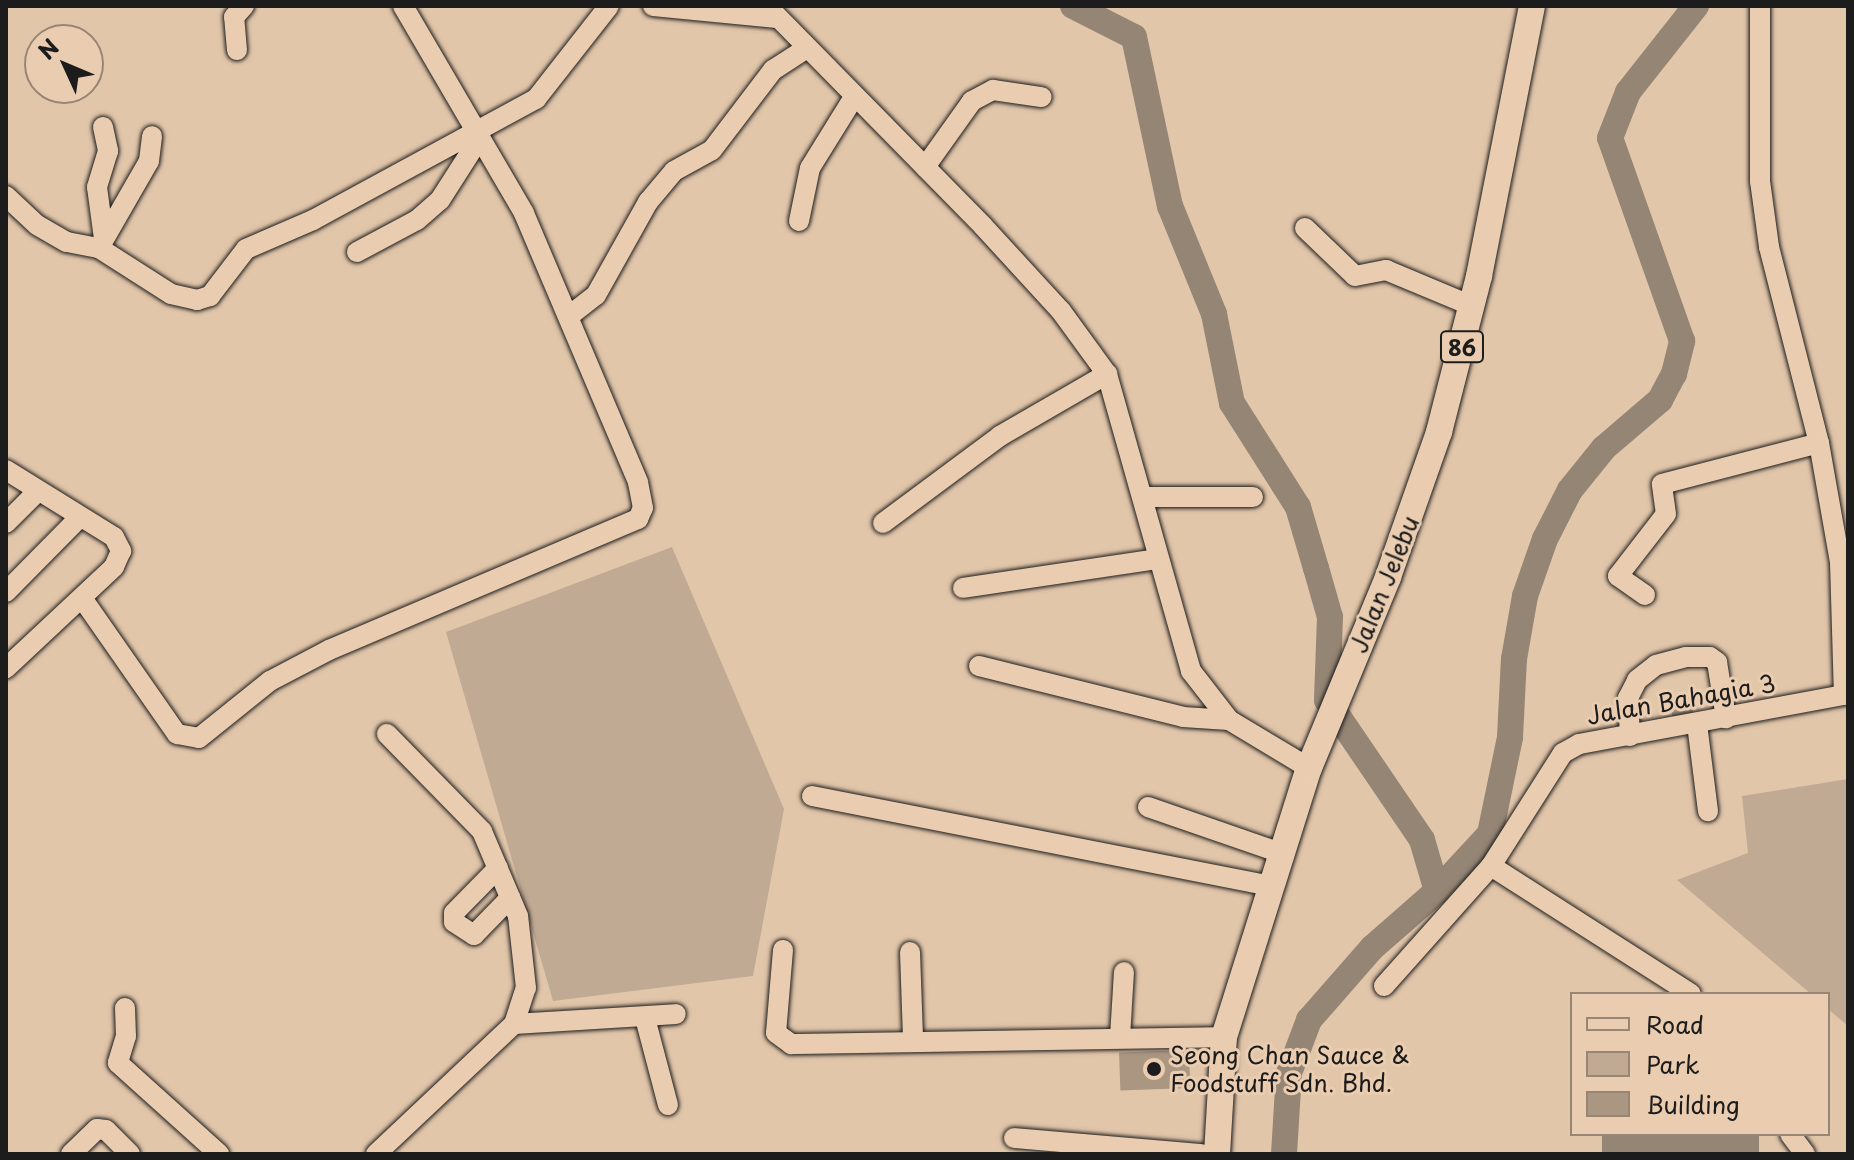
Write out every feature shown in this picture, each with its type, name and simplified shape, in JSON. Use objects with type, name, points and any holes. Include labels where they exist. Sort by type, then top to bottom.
[{"type":"main road","name":"Jalan Jelebu","points":[[1217,1154],[1224,1037],[1309,768],[1413,511],[1472,306],[1532,6]]},
{"type":"street","points":[[237,50],[234,17],[244,6]]},
{"type":"street","points":[[82,598],[177,734],[199,738],[270,681],[329,650],[630,525],[643,508],[638,482],[524,213],[403,6]]},
{"type":"street","points":[[6,196],[37,225],[67,242],[101,244],[171,294],[197,300],[210,296],[246,249],[313,220],[517,113],[550,87],[609,6]]},
{"type":"street","points":[[653,6],[772,12],[1061,311],[1107,374],[1191,671],[1229,720],[1309,768]]},
{"type":"street","points":[[1760,6],[1760,181],[1767,233],[1819,443],[1840,562],[1846,695]]},
{"type":"street","points":[[569,316],[596,295],[648,202],[674,171],[712,150],[773,70],[805,49]]},
{"type":"street","points":[[925,167],[972,101],[993,90],[1041,97]]},
{"type":"street","points":[[799,221],[810,168],[854,97]]},
{"type":"street","points":[[101,244],[97,187],[109,140],[103,127]]},
{"type":"street","points":[[101,244],[149,161],[152,136]]},
{"type":"street","points":[[357,252],[417,220],[440,200],[477,136]]},
{"type":"street","points":[[1305,228],[1355,276],[1386,270],[1472,306]]},
{"type":"street","points":[[883,523],[1000,436],[1107,374]]},
{"type":"street","points":[[1645,595],[1618,576],[1666,514],[1662,484],[1819,443]]},
{"type":"street","points":[[6,470],[114,537],[121,551],[114,567],[6,668]]},
{"type":"street","points":[[6,523],[37,492]]},
{"type":"street","points":[[1144,497],[1253,497]]},
{"type":"street","points":[[6,592],[80,517]]},
{"type":"street","points":[[963,588],[1157,559]]},
{"type":"street","points":[[1630,736],[1628,698],[1637,680],[1656,665],[1686,657],[1717,662],[1726,718]]},
{"type":"street","points":[[979,666],[1183,717],[1229,720]]},
{"type":"street","name":"Jalan Bahagia 3","points":[[1384,986],[1491,866],[1563,753],[1579,744],[1846,695]]},
{"type":"street","points":[[1697,724],[1708,811]]},
{"type":"street","points":[[376,1154],[514,1024],[526,988],[518,916],[482,831],[387,734]]},
{"type":"street","points":[[812,796],[1270,886]]},
{"type":"street","points":[[1148,807],[1281,853]]},
{"type":"street","points":[[1491,866],[1688,992]]},
{"type":"street","points":[[498,868],[454,913],[454,922],[474,935],[510,898]]},
{"type":"street","points":[[783,950],[780,1039],[791,1044],[1224,1037]]},
{"type":"street","points":[[910,952],[913,1040]]},
{"type":"street","points":[[1120,1037],[1124,972]]},
{"type":"street","points":[[125,1008],[126,1036],[118,1063],[145,1092],[219,1154]]},
{"type":"street","points":[[514,1024],[676,1014]]},
{"type":"street","points":[[645,1018],[668,1105]]},
{"type":"street","points":[[71,1154],[97,1129],[106,1130],[130,1154]]},
{"type":"street","points":[[1792,1136],[1805,1154]]},
{"type":"street","points":[[1014,1138],[1201,1154]]},
{"type":"green space","points":[[672,547],[784,809],[753,976],[553,1001],[446,632]]},
{"type":"green space","points":[[1848,779],[1848,1026],[1830,1011],[1830,992],[1809,992],[1677,880],[1748,853],[1742,796]]},
{"type":"shaded area","points":[[1602,1136],[1759,1136],[1759,1154],[1602,1154]]},
{"type":"building","points":[[1690,694],[1694,718],[1673,721],[1669,697]]},
{"type":"building","name":"Seong Chan Sauce & Foodstuff Sdn. Bhd.","points":[[1189,1050],[1190,1088],[1120,1090],[1119,1052]]},
{"type":"waterway","points":[[1073,6],[1134,37],[1170,206],[1214,314],[1232,403],[1298,507],[1316,568],[1330,617],[1327,700],[1422,840],[1437,891]]},
{"type":"waterway","points":[[1284,1154],[1289,1073],[1309,1020],[1372,948],[1437,891],[1490,834],[1510,737],[1514,659],[1525,596],[1545,539],[1570,490],[1604,448],[1660,400],[1674,374],[1682,341],[1610,138],[1628,92],[1696,6]]},
{"type":"place","name":"Seong Chan Sauce & Foodstuff Sdn. Bhd.","points":[[1154,1069]]}]
